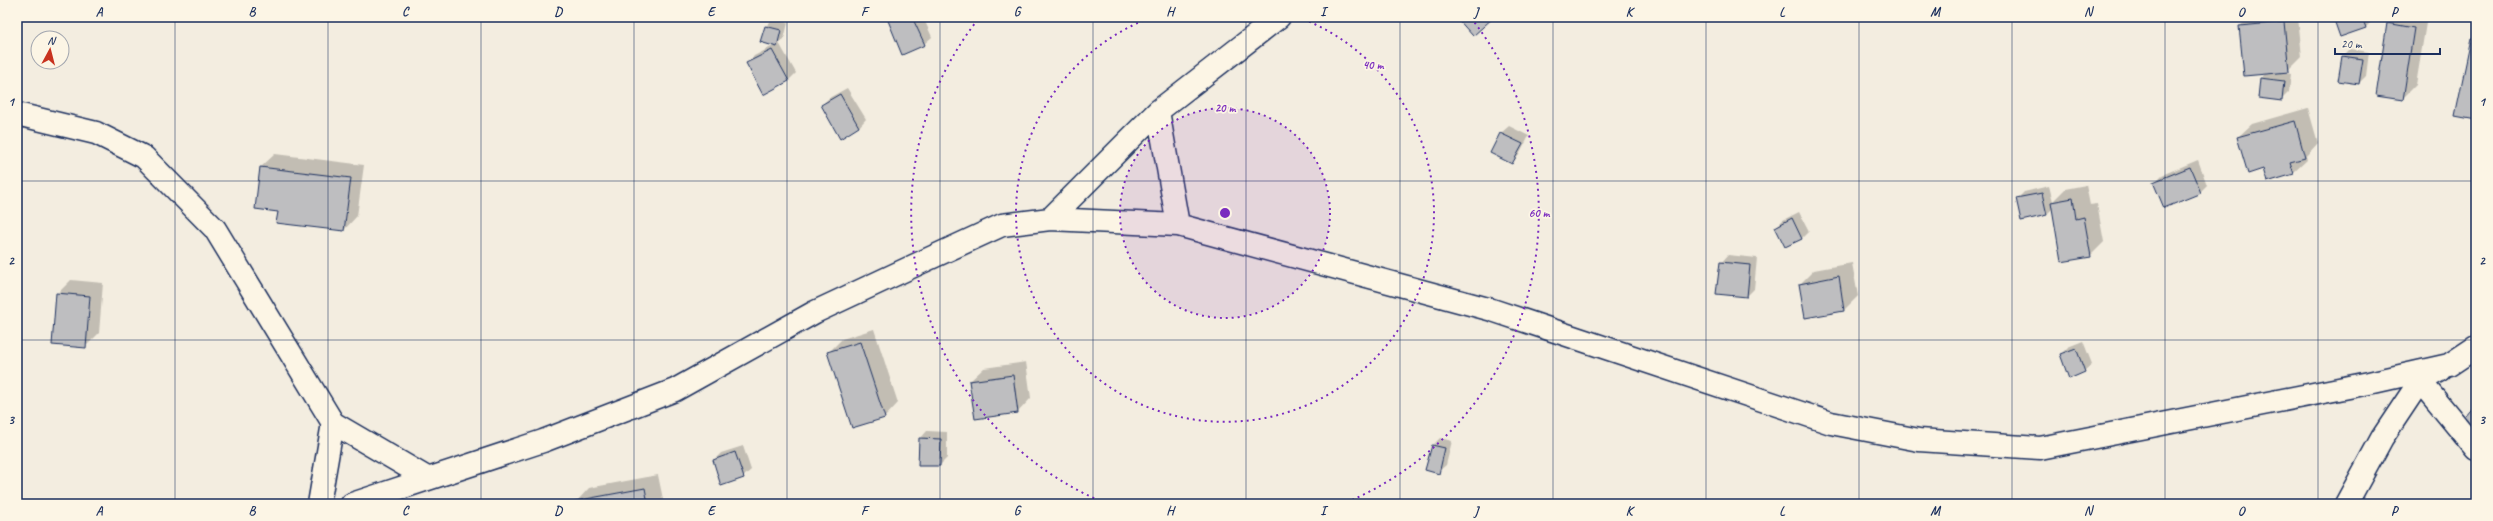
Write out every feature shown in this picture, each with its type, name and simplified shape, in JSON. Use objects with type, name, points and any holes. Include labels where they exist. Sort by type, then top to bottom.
[{"type":"street","points":[[1050,218],[1158,111],[1279,17]]},
{"type":"street","points":[[1158,111],[1178,225]]},
{"type":"street","points":[[17,114],[96,133],[144,157],[215,229],[333,424],[427,478]]},
{"type":"street","points":[[352,504],[543,441],[675,390],[815,312],[1002,225],[1050,218],[1178,225],[1492,310],[1831,423],[1919,440],[2040,448],[2369,383],[2449,365]]},
{"type":"street","points":[[2346,504],[2382,438],[2420,381],[2449,365],[2476,347]]},
{"type":"street","points":[[2420,381],[2476,449]]},
{"type":"street","points":[[319,504],[333,424]]},
{"type":"building","points":[[912,17],[925,45],[902,55],[887,18]]},
{"type":"building","points":[[1456,17],[1494,17],[1473,36]]},
{"type":"building","points":[[2333,17],[2362,17],[2366,28],[2340,37]]},
{"type":"building","points":[[2284,22],[2289,72],[2244,76],[2239,26]]},
{"type":"building","points":[[2387,23],[2414,28],[2403,100],[2376,96]]},
{"type":"building","points":[[765,26],[781,30],[777,47],[760,42]]},
{"type":"building","points":[[2471,39],[2476,40],[2476,120],[2455,116]]},
{"type":"building","points":[[772,50],[789,81],[763,95],[746,63]]},
{"type":"building","points":[[2342,56],[2363,59],[2359,84],[2338,81]]},
{"type":"building","points":[[2260,78],[2284,81],[2282,101],[2258,98]]},
{"type":"building","points":[[840,94],[859,127],[840,139],[821,105]]},
{"type":"building","points":[[2295,121],[2305,158],[2290,162],[2294,174],[2267,182],[2263,169],[2248,174],[2237,137]]},
{"type":"building","points":[[1500,133],[1523,144],[1512,164],[1490,153]]},
{"type":"building","points":[[260,167],[351,178],[344,231],[276,223],[278,212],[255,209]]},
{"type":"building","points":[[2190,167],[2201,193],[2164,208],[2153,182]]},
{"type":"building","points":[[2042,193],[2047,215],[2021,221],[2016,198]]},
{"type":"building","points":[[2073,198],[2076,219],[2084,217],[2091,257],[2061,262],[2051,202]]},
{"type":"building","points":[[1792,218],[1802,239],[1785,247],[1775,227]]},
{"type":"building","points":[[1720,262],[1750,265],[1747,297],[1716,294]]},
{"type":"building","points":[[1839,276],[1844,311],[1805,318],[1799,284]]},
{"type":"building","points":[[56,293],[90,296],[86,348],[52,345]]},
{"type":"building","points":[[860,342],[885,418],[852,428],[827,352]]},
{"type":"building","points":[[2076,348],[2085,372],[2069,379],[2060,354]]},
{"type":"building","points":[[1013,375],[1018,413],[975,419],[969,381]]},
{"type":"building","points":[[2476,404],[2476,436],[2460,423]]},
{"type":"building","points":[[919,438],[941,439],[940,466],[918,466]]},
{"type":"building","points":[[1432,445],[1445,448],[1439,474],[1425,470]]},
{"type":"building","points":[[735,452],[744,478],[721,486],[713,460]]},
{"type":"building","points":[[645,488],[648,504],[575,504],[575,501]]}]
